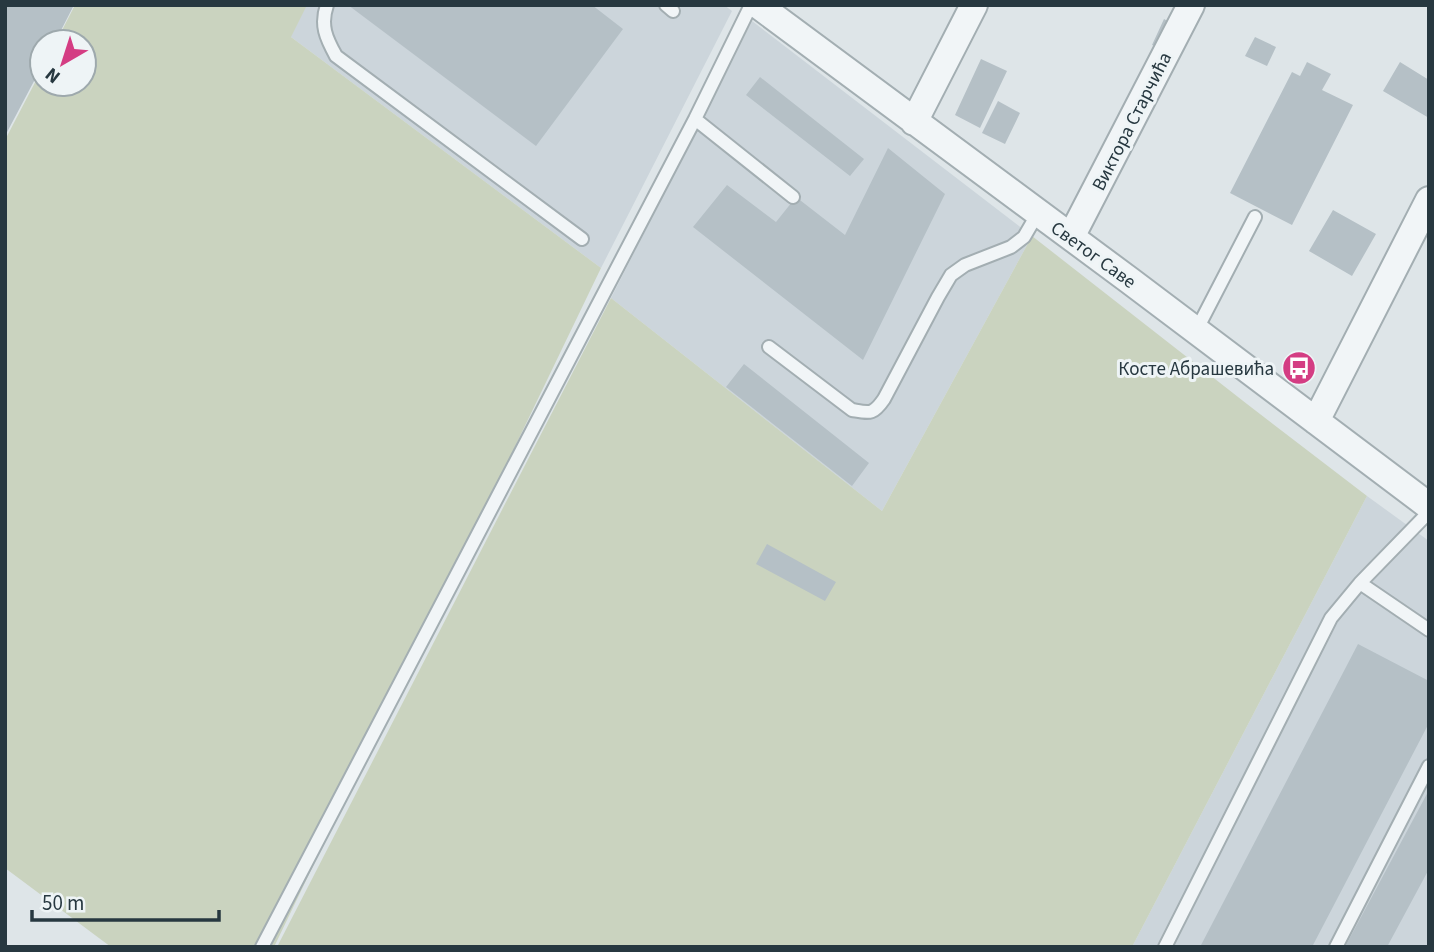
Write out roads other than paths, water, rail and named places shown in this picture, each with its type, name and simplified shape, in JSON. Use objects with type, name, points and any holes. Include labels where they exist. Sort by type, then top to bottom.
[{"type":"street","name":"Светог Саве","points":[[758,5],[1429,506]]},
{"type":"street","points":[[914,122],[974,5]]},
{"type":"street","name":"Виктора Старчића","points":[[1071,237],[1191,5]]},
{"type":"street","points":[[1316,421],[1429,200]]},
{"type":"lane","points":[[327,5],[323,25],[326,38],[336,56],[582,239]]},
{"type":"lane","points":[[262,947],[695,119],[751,5]]},
{"type":"lane","points":[[695,119],[793,197]]},
{"type":"lane","points":[[769,347],[852,410],[868,413],[877,410],[951,275],[964,265],[1011,247],[1024,237],[1038,213]]},
{"type":"lane","points":[[1196,331],[1255,217]]},
{"type":"lane","points":[[1165,947],[1331,618],[1360,583],[1429,512]]},
{"type":"lane","points":[[1360,583],[1429,630]]},
{"type":"lane","points":[[1336,947],[1429,766]]},
{"type":"place","name":"Косте Абрашевића","points":[[1299,368]]}]
